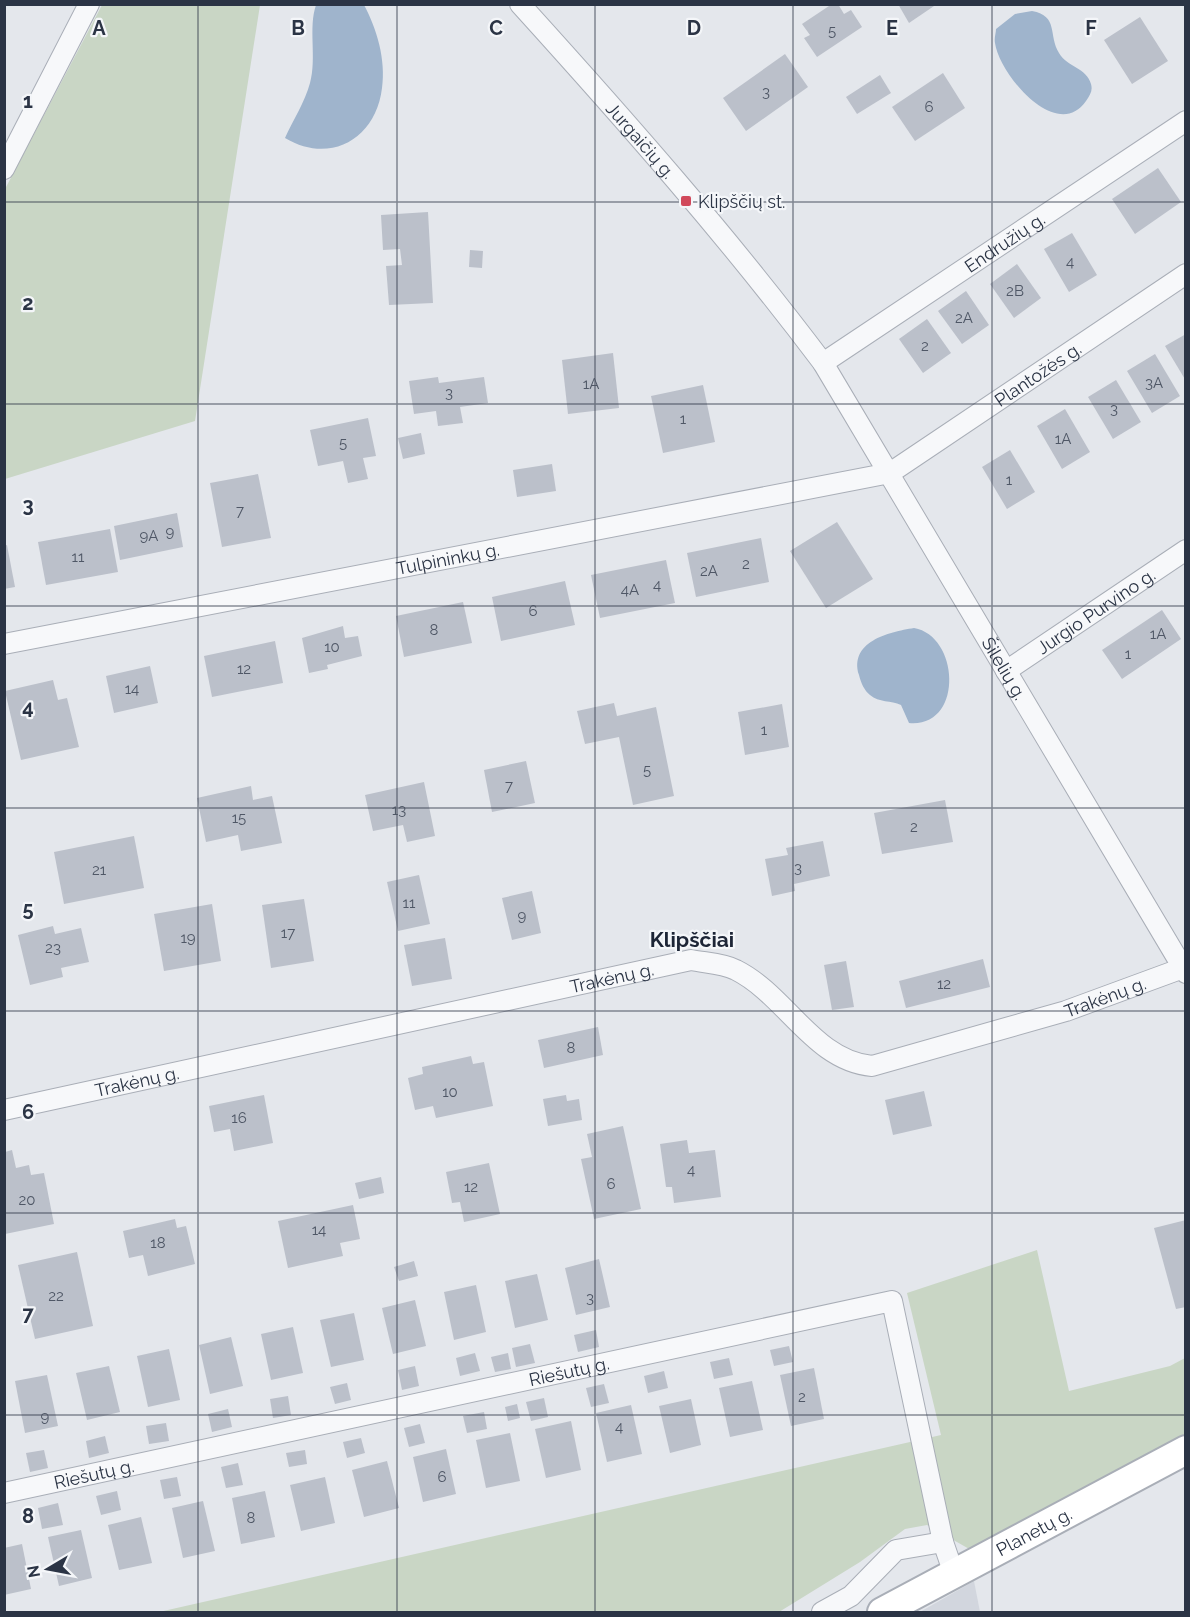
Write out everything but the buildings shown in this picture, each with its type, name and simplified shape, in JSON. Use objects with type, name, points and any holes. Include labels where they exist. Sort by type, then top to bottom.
[{"type":"main road","name":"Planetų g.","points":[[882,1612],[1185,1450]]},
{"type":"street","points":[[4,168],[89,4]]},
{"type":"street","name":"Jurgaičių g.","points":[[520,4],[636,132],[746,262],[823,363]]},
{"type":"street","name":"Endružių g.","points":[[823,363],[1185,121]]},
{"type":"street","name":"Plantožės g.","points":[[890,473],[1185,274]]},
{"type":"street","name":"Šilelių g.","points":[[823,363],[1184,970]]},
{"type":"street","name":"Tulpininkų g.","points":[[4,644],[890,473]]},
{"type":"street","name":"Jurgio Purvino g.","points":[[1006,671],[1185,550]]},
{"type":"street","name":"Trakėnų g.","points":[[4,1110],[691,960],[735,969],[770,992],[832,1054],[854,1064],[872,1066],[1066,1011],[1184,970]]},
{"type":"street","name":"Riešutų g.","points":[[4,1493],[892,1300],[943,1542]]},
{"type":"street","points":[[822,1612],[851,1596],[896,1550],[943,1542],[954,1574]]},
{"type":"shaded area","points":[[974,1581],[980,1612],[920,1612]]},
{"type":"green space","points":[[102,5],[260,5],[195,421],[5,479],[5,189]]},
{"type":"green space","points":[[1037,1250],[1069,1391],[1170,1366],[1185,1358],[1185,1440],[971,1550],[927,1525],[905,1529],[860,1562],[779,1612],[159,1612],[941,1435],[907,1293]]},
{"type":"water","points":[[316,5],[364,5],[373,24],[383,67],[378,106],[371,121],[361,133],[348,142],[318,149],[302,146],[285,138],[310,83]]},
{"type":"water","points":[[1032,11],[1046,17],[1050,22],[1059,53],[1067,62],[1085,74],[1092,86],[1086,101],[1074,112],[1060,114],[1046,109],[1031,99],[1018,86],[999,56],[995,41],[996,29],[1015,14]]},
{"type":"water","points":[[914,628],[929,635],[940,647],[947,663],[949,680],[947,697],[939,711],[927,721],[909,723],[901,705],[874,698],[864,689],[857,664],[860,654],[873,641],[893,632]]},
{"type":"place","name":"Klipščių st.","points":[[686,201]]},
{"type":"district","name":"Klipščiai","points":[[692,939]]}]
